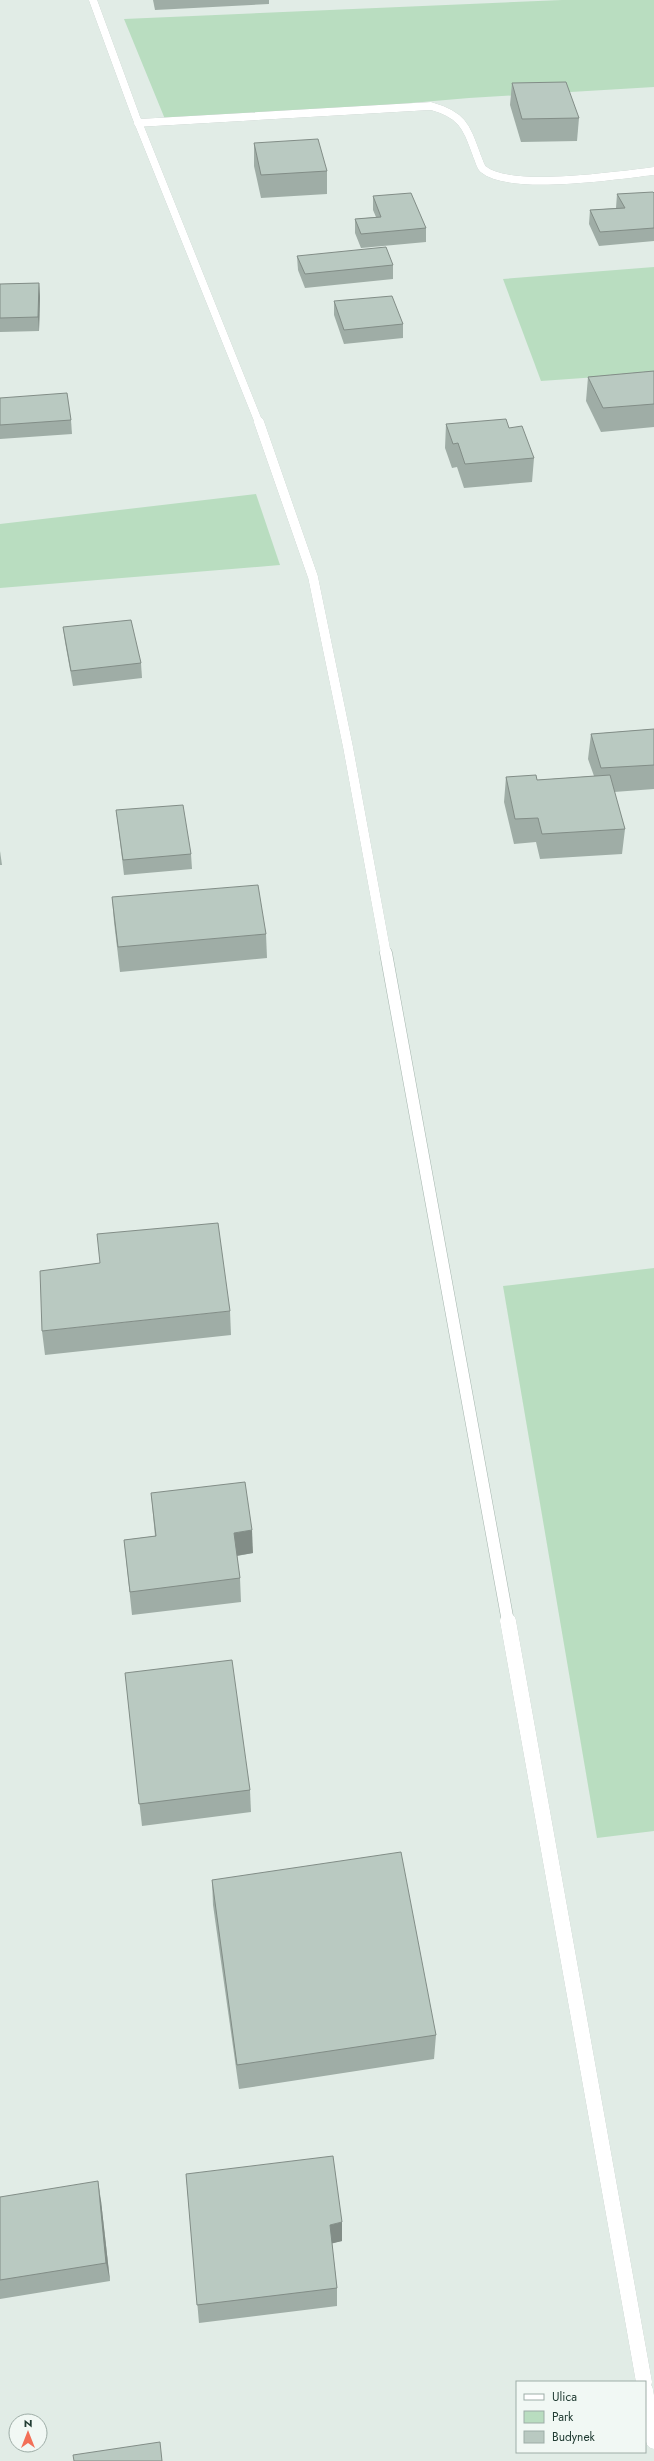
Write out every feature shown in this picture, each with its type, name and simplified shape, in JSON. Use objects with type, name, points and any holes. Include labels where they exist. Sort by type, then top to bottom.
[{"type":"street","points":[[93,0],[138,123],[262,430],[313,577],[349,755],[566,1933],[644,2381]]},
{"type":"street","points":[[138,123],[431,106],[458,115],[466,125],[483,169],[496,177],[520,181],[654,171]]},
{"type":"street","points":[[646,2396],[654,2442]]},
{"type":"green space","points":[[562,0],[654,0],[654,87],[469,98],[167,124],[124,19]]},
{"type":"green space","points":[[654,267],[654,373],[541,381],[503,279]]},
{"type":"green space","points":[[256,494],[280,565],[0,588],[0,524]]},
{"type":"green space","points":[[654,1268],[654,1831],[597,1838],[503,1286]]},
{"type":"building","points":[[566,82],[579,118],[522,119],[512,83]]},
{"type":"building","points":[[318,139],[327,171],[261,175],[254,143]]},
{"type":"building","points":[[653,192],[654,228],[600,232],[590,210],[625,208],[617,194]]},
{"type":"building","points":[[411,193],[426,228],[361,234],[355,219],[381,217],[373,196]]},
{"type":"building","points":[[386,247],[393,265],[305,274],[297,256]]},
{"type":"building","points":[[39,283],[38,317],[0,318],[0,284]]},
{"type":"building","points":[[392,296],[403,324],[344,330],[334,301]]},
{"type":"building","points":[[654,371],[654,404],[603,408],[588,377]]},
{"type":"building","points":[[67,393],[71,420],[0,425],[0,398]]},
{"type":"building","points":[[506,419],[509,428],[522,426],[534,458],[465,464],[458,443],[453,444],[446,424]]},
{"type":"building","points":[[131,620],[141,663],[71,671],[63,627]]},
{"type":"building","points":[[654,729],[654,765],[601,768],[591,734]]},
{"type":"building","points":[[536,775],[537,780],[610,775],[625,829],[542,834],[538,818],[515,819],[506,777]]},
{"type":"building","points":[[183,805],[191,854],[123,860],[116,810]]},
{"type":"building","points":[[258,885],[266,934],[118,947],[112,897]]},
{"type":"building","points":[[218,1223],[230,1311],[42,1331],[40,1271],[100,1263],[97,1234]]},
{"type":"building","points":[[245,1482],[252,1530],[234,1533],[240,1578],[130,1592],[124,1540],[156,1536],[151,1493]]},
{"type":"building","points":[[232,1660],[250,1790],[139,1804],[125,1673]]},
{"type":"building","points":[[401,1852],[436,2035],[237,2065],[212,1880]]},
{"type":"building","points":[[333,2156],[342,2222],[330,2225],[337,2288],[197,2305],[186,2174]]},
{"type":"building","points":[[98,2181],[106,2263],[0,2280],[0,2197]]},
{"type":"building","points":[[160,2442],[162,2461],[74,2461],[73,2455]]}]
